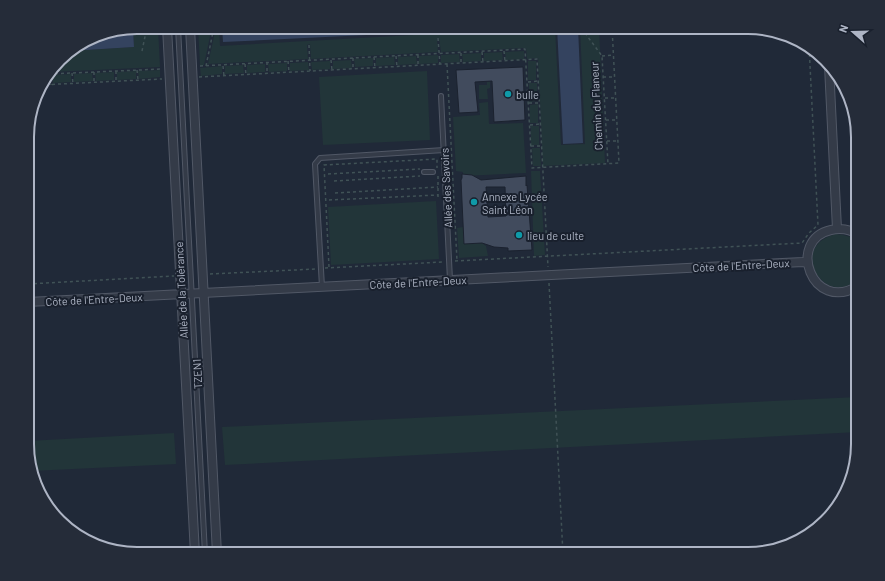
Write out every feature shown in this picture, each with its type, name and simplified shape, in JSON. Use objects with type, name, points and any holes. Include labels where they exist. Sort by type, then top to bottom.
[{"type":"street","name":"Allée de la Tolérance","points":[[167,34],[194,547]]},
{"type":"street","name":"Allée de la Tolérance","points":[[190,34],[217,547]]},
{"type":"street","points":[[829,74],[837,229]]},
{"type":"street","points":[[851,232],[837,229],[827,231],[819,236],[812,244],[808,253],[807,263],[810,273],[822,288],[832,292],[851,290]]},
{"type":"street","name":"Côte de l'Entre-Deux","points":[[34,302],[807,263]]},
{"type":"lane","name":"TZEN1","points":[[178,34],[206,547]]},
{"type":"lane","name":"Allée des Savoirs","points":[[441,96],[450,280]]},
{"type":"lane","points":[[322,287],[315,164],[320,158],[444,150]]},
{"type":"lane","points":[[424,172],[434,172]]},
{"type":"path","points":[[142,51],[146,34]]},
{"type":"path","points":[[206,66],[213,34]]},
{"type":"path","name":"Chemin du Flaneur","points":[[586,34],[602,56],[608,164]]},
{"type":"path","points":[[562,547],[542,168],[537,59],[526,60],[461,63],[440,65],[199,77],[199,66],[525,49],[526,60],[528,103],[530,125],[530,146],[532,168],[542,168],[608,164],[619,163],[612,34]]},
{"type":"path","points":[[438,38],[440,65]]},
{"type":"path","points":[[309,45],[310,71]]},
{"type":"path","points":[[504,50],[505,61]]},
{"type":"path","points":[[482,51],[483,62]]},
{"type":"path","points":[[461,52],[461,63]]},
{"type":"path","points":[[418,54],[418,66]]},
{"type":"path","points":[[203,275],[802,244],[809,233],[818,225],[809,54]]},
{"type":"path","points":[[602,56],[613,55]]},
{"type":"path","points":[[396,56],[397,67]]},
{"type":"path","points":[[374,57],[375,68]]},
{"type":"path","points":[[353,58],[353,69]]},
{"type":"path","points":[[331,59],[332,70]]},
{"type":"path","points":[[288,61],[289,72]]},
{"type":"path","points":[[266,62],[267,74]]},
{"type":"path","points":[[245,64],[246,74]]},
{"type":"path","points":[[447,64],[457,261]]},
{"type":"path","points":[[223,65],[224,76]]},
{"type":"path","points":[[48,85],[162,79],[162,68],[56,73]]},
{"type":"path","points":[[137,69],[138,80]]},
{"type":"path","points":[[116,70],[116,81]]},
{"type":"path","points":[[94,72],[94,82]]},
{"type":"path","points":[[72,73],[73,84]]},
{"type":"path","points":[[603,77],[614,77]]},
{"type":"path","points":[[51,80],[52,85]]},
{"type":"path","points":[[527,82],[538,81]]},
{"type":"path","points":[[604,98],[615,98]]},
{"type":"path","points":[[528,103],[539,103]]},
{"type":"path","points":[[606,120],[616,120]]},
{"type":"path","points":[[530,125],[540,124]]},
{"type":"path","points":[[607,141],[618,141]]},
{"type":"path","points":[[530,146],[541,146]]},
{"type":"path","points":[[329,268],[324,166],[437,159],[438,168],[434,172],[438,176],[438,200]]},
{"type":"path","points":[[328,174],[424,172]]},
{"type":"path","points":[[334,180],[424,172]]},
{"type":"path","points":[[335,193],[438,187]]},
{"type":"path","points":[[328,200],[438,195]]},
{"type":"path","points":[[34,284],[180,276]]},
{"type":"green space","points":[[133,34],[158,34],[160,67],[57,72],[69,59],[81,50],[134,47]]},
{"type":"green space","points":[[198,34],[211,34],[204,65],[200,65]]},
{"type":"green space","points":[[214,34],[219,34],[220,46],[432,34],[555,34],[561,145],[585,144],[580,34],[599,34],[605,163],[543,166],[538,58],[527,59],[526,48],[441,52],[439,38],[437,38],[438,52],[311,59],[310,44],[307,45],[308,59],[208,64]]},
{"type":"green space","points":[[524,51],[524,59],[506,60],[505,52]]},
{"type":"green space","points":[[502,52],[503,60],[484,61],[484,53]]},
{"type":"green space","points":[[481,53],[481,61],[463,62],[462,54]]},
{"type":"green space","points":[[459,54],[460,62],[441,63],[441,55]]},
{"type":"green space","points":[[438,55],[438,63],[419,64],[419,56]]},
{"type":"green space","points":[[416,56],[417,64],[398,65],[398,57]]},
{"type":"green space","points":[[394,57],[395,65],[376,66],[376,58]]},
{"type":"green space","points":[[373,58],[373,66],[355,67],[354,59]]},
{"type":"green space","points":[[351,60],[352,68],[333,69],[333,61]]},
{"type":"green space","points":[[330,61],[330,69],[312,70],[311,62]]},
{"type":"green space","points":[[528,61],[536,61],[536,80],[528,80]]},
{"type":"green space","points":[[308,62],[309,70],[290,71],[290,63]]},
{"type":"green space","points":[[287,63],[287,71],[269,72],[268,64]]},
{"type":"green space","points":[[265,64],[265,72],[247,73],[247,65]]},
{"type":"green space","points":[[243,65],[244,73],[225,74],[225,66]]},
{"type":"green space","points":[[222,66],[222,74],[201,76],[200,68]]},
{"type":"green space","points":[[160,70],[160,77],[139,79],[138,71]]},
{"type":"green space","points":[[136,71],[136,79],[117,80],[117,72]]},
{"type":"green space","points":[[427,71],[430,140],[323,145],[319,77]]},
{"type":"green space","points":[[114,72],[114,80],[96,81],[95,73]]},
{"type":"green space","points":[[92,73],[93,81],[74,82],[74,74]]},
{"type":"green space","points":[[71,74],[71,82],[53,83],[52,78],[55,75]]},
{"type":"green space","points":[[487,82],[490,82],[490,88],[487,89],[488,99],[479,99],[479,85],[487,85]]},
{"type":"green space","points":[[529,83],[537,83],[537,101],[529,102]]},
{"type":"green space","points":[[488,102],[489,124],[523,123],[526,173],[463,176],[463,172],[456,171],[453,117],[480,115],[479,103]]},
{"type":"green space","points":[[538,104],[538,123],[530,123],[530,105]]},
{"type":"green space","points":[[531,126],[539,126],[539,145],[531,145]]},
{"type":"green space","points":[[532,148],[540,148],[541,166],[533,166]]},
{"type":"green space","points":[[531,171],[540,171],[545,255],[534,256]]},
{"type":"green space","points":[[436,201],[439,259],[331,265],[328,207]]},
{"type":"green space","points":[[463,227],[464,244],[482,243],[486,246],[488,256],[459,258],[457,228]]},
{"type":"green space","points":[[836,234],[851,237],[851,283],[846,286],[834,287],[824,282],[816,273],[812,262],[814,251],[821,241]]},
{"type":"green space","points":[[851,397],[851,432],[225,465],[222,427]]},
{"type":"green space","points":[[174,433],[176,464],[38,471],[34,441]]},
{"type":"water","points":[[133,34],[134,47],[81,50],[110,37]]},
{"type":"water","points":[[222,34],[386,34],[223,42]]},
{"type":"water","points":[[557,34],[578,34],[583,143],[563,144]]},
{"type":"building","name":"bulle","points":[[523,67],[525,120],[494,122],[492,81],[475,82],[478,112],[459,113],[456,70]]},
{"type":"building","points":[[462,174],[472,175],[481,180],[526,176],[532,250],[508,251],[508,248],[494,247],[482,243],[464,244]],"holes":[[[486,187],[505,187],[506,216],[488,217]]]},
{"type":"place","name":"bulle","points":[[508,94]]},
{"type":"place","name":"Annexe Lycée Saint Léon","points":[[474,202]]},
{"type":"place","name":"lieu de culte","points":[[519,235]]}]
